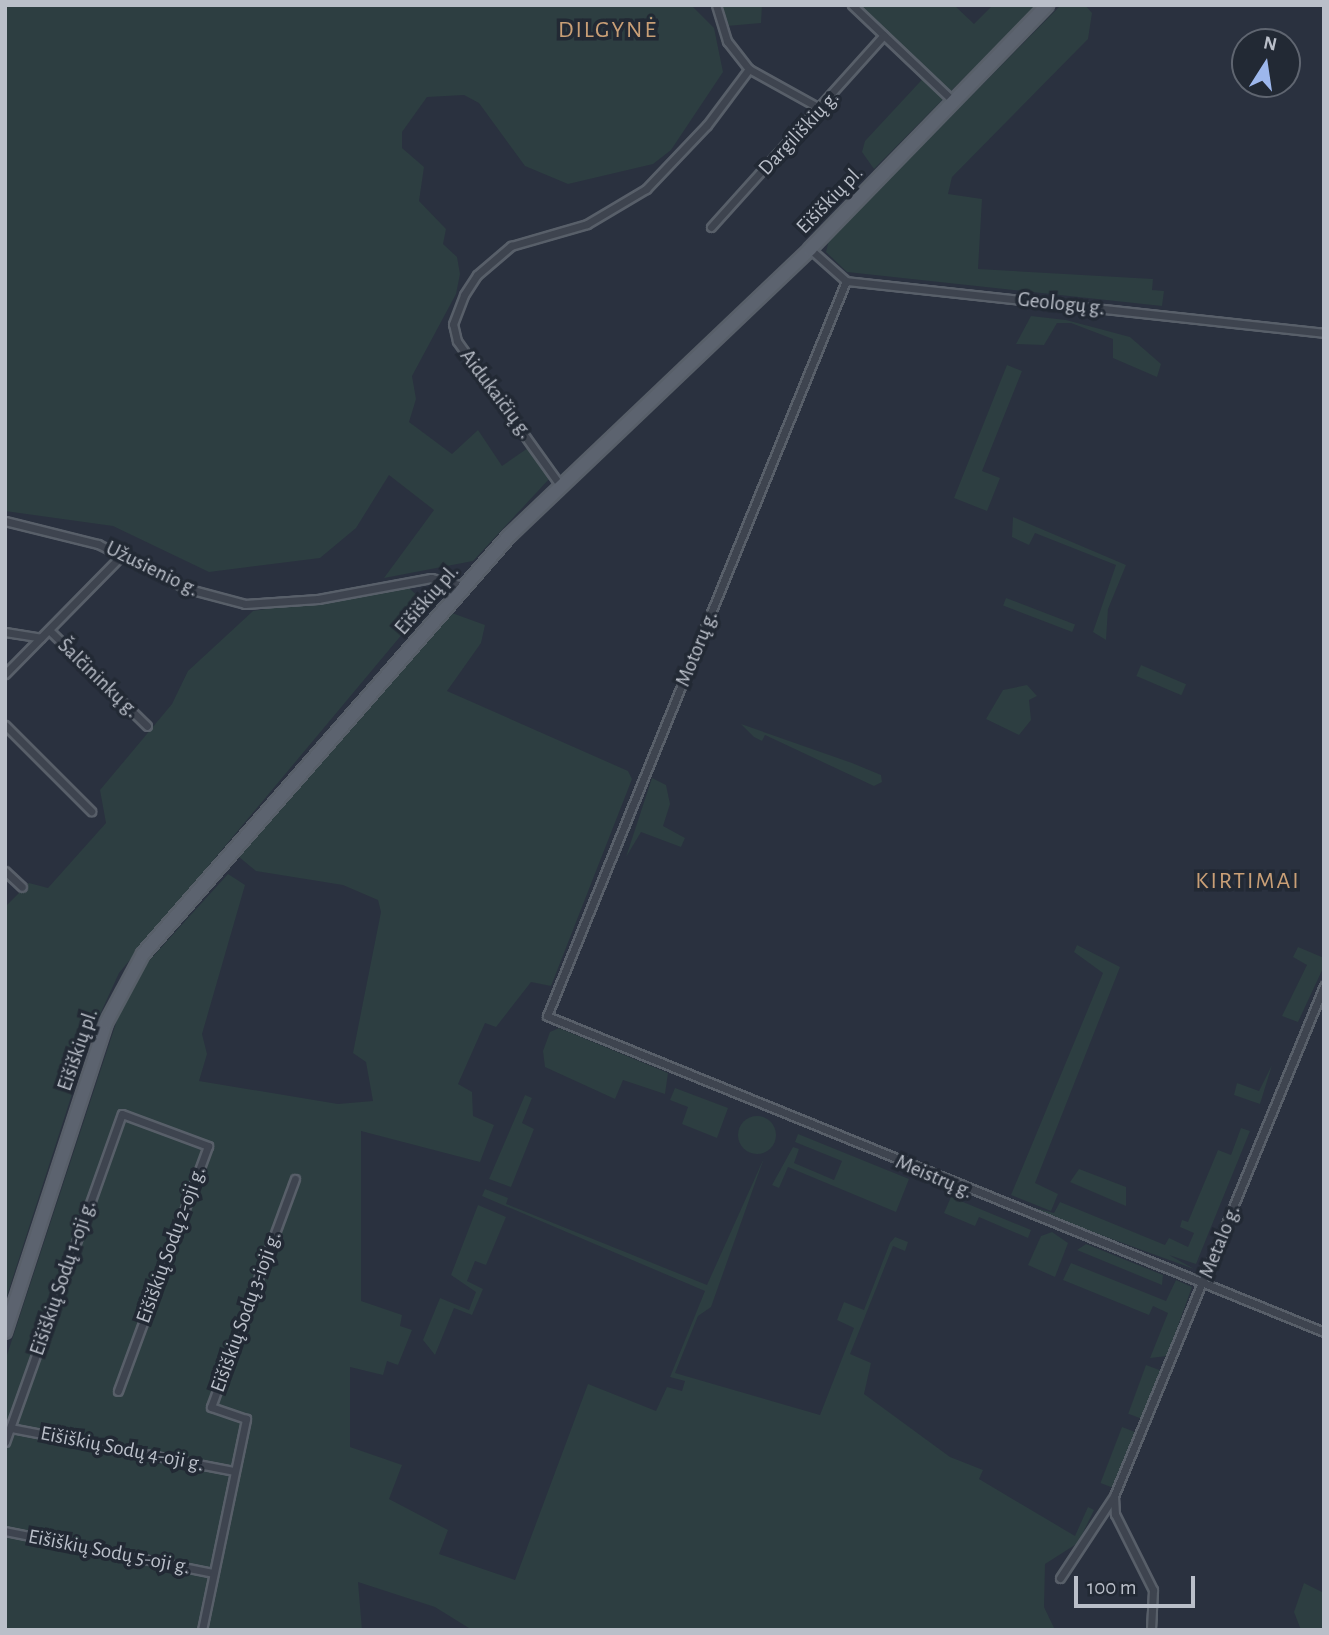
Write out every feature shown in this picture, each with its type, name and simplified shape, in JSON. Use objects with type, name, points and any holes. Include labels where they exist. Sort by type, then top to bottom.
[{"type":"main road","name":"Eišiškių pl.","points":[[5,1332],[126,980],[464,586],[560,485],[810,248],[1047,5]]},
{"type":"street","points":[[716,5],[727,41],[749,69],[823,110]]},
{"type":"street","points":[[852,5],[953,101]]},
{"type":"street","name":"Dargiliškių g.","points":[[711,227],[823,110],[884,35]]},
{"type":"street","name":"Aidukaičių g.","points":[[560,485],[454,336],[464,295],[477,275],[511,246],[587,223],[646,189],[707,125],[749,69]]},
{"type":"street","points":[[810,248],[846,281]]},
{"type":"street","name":"Geologų g.","points":[[846,281],[1324,333]]},
{"type":"street","name":"Motorų g.","points":[[547,1016],[846,281]]},
{"type":"street","name":"Užusienio g.","points":[[5,521],[123,554],[204,595],[258,606],[431,578],[464,586]]},
{"type":"street","points":[[5,674],[123,554]]},
{"type":"street","name":"Šalčininkų g.","points":[[48,630],[147,726]]},
{"type":"street","name":"Šalčininkų g.","points":[[5,632],[41,638]]},
{"type":"street","points":[[5,725],[92,811]]},
{"type":"street","points":[[5,871],[22,887]]},
{"type":"street","name":"Metalo g.","points":[[1060,1578],[1114,1496],[1324,986]]},
{"type":"street","name":"Meistrų g.","points":[[547,1016],[1324,1332]]},
{"type":"street","name":"Eišiškių Sodų 2-oji g.","points":[[118,1391],[208,1146],[122,1114]]},
{"type":"street","name":"Eišiškių Sodų 1-oji g.","points":[[5,1442],[122,1114]]},
{"type":"street","name":"Eišiškių Sodų 3-ioji g.","points":[[202,1630],[246,1419],[211,1407],[295,1179]]},
{"type":"street","name":"Eišiškių Sodų 4-oji g.","points":[[10,1428],[234,1471]]},
{"type":"street","points":[[1114,1496],[1115,1514],[1153,1590],[1151,1630]]},
{"type":"street","name":"Eišiškių Sodų 5-oji g.","points":[[5,1531],[213,1573]]},
{"type":"shaded area","points":[[5,5],[691,5],[714,28],[723,72],[671,150],[653,164],[568,184],[525,166],[479,103],[464,95],[427,97],[402,132],[402,148],[424,167],[419,201],[446,229],[443,244],[457,257],[460,274],[456,294],[412,376],[416,399],[409,422],[452,454],[478,430],[502,466],[528,448],[550,478],[473,561],[384,578],[434,510],[389,475],[356,528],[320,558],[209,572],[113,526],[5,511]]},
{"type":"shaded area","points":[[719,5],[762,5],[761,23],[727,26]]},
{"type":"shaded area","points":[[858,5],[954,5],[974,24],[993,5],[1036,5],[874,169],[862,152],[865,141],[930,71]]},
{"type":"shaded area","points":[[1061,5],[1085,5],[1092,13],[1088,39],[952,177],[948,194],[982,199],[978,269],[1153,279],[1152,290],[1164,291],[1162,306],[847,272],[826,252],[829,240]]},
{"type":"shaded area","points":[[1031,316],[1066,320],[1130,337],[1161,364],[1157,377],[1113,358],[1113,339],[1071,323],[1057,323],[1044,345],[1016,344]]},
{"type":"shaded area","points":[[1007,365],[1022,371],[982,471],[1000,478],[987,511],[954,498]]},
{"type":"shaded area","points":[[1013,517],[1126,565],[1108,609],[1106,640],[1093,632],[1116,565],[1035,533],[1029,545],[1012,537]]},
{"type":"shaded area","points":[[409,588],[424,602],[419,614],[119,973],[92,1032],[5,1302],[5,907],[29,883],[48,888],[106,823],[100,790],[172,704],[188,671],[253,611]]},
{"type":"shaded area","points":[[1006,598],[1075,625],[1072,632],[1003,605]]},
{"type":"shaded area","points":[[452,613],[485,625],[481,643],[447,691],[628,771],[632,779],[551,986],[531,982],[496,1027],[485,1023],[458,1084],[472,1092],[473,1116],[494,1125],[480,1162],[361,1131],[361,1301],[402,1315],[400,1326],[412,1330],[398,1365],[387,1361],[383,1375],[350,1367],[350,1447],[402,1465],[389,1499],[448,1530],[439,1554],[515,1580],[588,1384],[656,1411],[667,1387],[682,1391],[685,1381],[670,1377],[705,1291],[482,1196],[485,1189],[508,1198],[506,1204],[707,1285],[764,1158],[711,1307],[698,1316],[675,1373],[820,1415],[854,1328],[837,1320],[844,1302],[864,1310],[890,1243],[895,1237],[908,1242],[905,1251],[893,1246],[850,1354],[871,1363],[864,1394],[950,1457],[983,1470],[979,1479],[1075,1536],[1088,1507],[1094,1510],[1078,1543],[1045,1564],[1044,1607],[1055,1630],[472,1630],[435,1607],[358,1582],[362,1630],[5,1630],[5,1361],[121,1008],[147,963],[228,874],[245,885],[202,1034],[207,1054],[199,1081],[338,1104],[373,1101],[366,1062],[353,1053],[381,912],[378,900],[343,885],[256,871],[239,857]]},
{"type":"shaded area","points":[[1141,665],[1186,684],[1181,695],[1136,676]]},
{"type":"shaded area","points":[[1027,685],[1037,696],[1029,700],[1031,720],[1019,735],[986,719],[1003,690]]},
{"type":"shaded area","points":[[741,724],[852,763],[881,775],[882,782],[874,786],[765,735],[762,741]]},
{"type":"shaded area","points":[[652,778],[666,785],[670,804],[663,826],[685,838],[681,847],[641,832],[626,857]]},
{"type":"shaded area","points":[[1077,945],[1120,967],[1035,1183],[1058,1194],[1051,1211],[1011,1195],[1103,973],[1074,952]]},
{"type":"shaded area","points":[[1298,947],[1324,958],[1324,966],[1298,1022],[1282,1016],[1307,965],[1293,957]]},
{"type":"shaded area","points":[[559,1028],[668,1073],[665,1094],[623,1080],[615,1099],[545,1067],[543,1051],[550,1032]]},
{"type":"shaded area","points":[[1272,1065],[1260,1104],[1234,1095],[1237,1083],[1259,1091]]},
{"type":"shaded area","points":[[675,1088],[728,1108],[717,1138],[682,1124],[688,1107],[670,1100]]},
{"type":"shaded area","points":[[525,1095],[532,1098],[522,1123],[534,1129],[511,1187],[489,1179]]},
{"type":"shaded area","points":[[757,1116],[770,1122],[776,1135],[770,1148],[757,1154],[744,1148],[738,1135],[744,1122]]},
{"type":"shaded area","points":[[1241,1128],[1250,1131],[1196,1264],[1169,1255],[1194,1269],[1008,1201],[1054,1213],[1060,1202],[1165,1245],[1169,1238],[1188,1247],[1194,1233],[1180,1227],[1182,1220],[1188,1222],[1218,1150],[1231,1155]]},
{"type":"shaded area","points":[[798,1134],[909,1179],[896,1212],[788,1167],[779,1188],[772,1185],[793,1147],[799,1149],[794,1163],[834,1180],[842,1161],[795,1142]]},
{"type":"shaded area","points":[[1079,1169],[1126,1187],[1126,1206],[1070,1182]]},
{"type":"shaded area","points":[[951,1197],[1031,1230],[1028,1238],[979,1217],[975,1226],[944,1213]]},
{"type":"shaded area","points":[[478,1205],[506,1217],[486,1265],[475,1261],[467,1281],[483,1289],[472,1315],[454,1308],[435,1355],[423,1340],[440,1298],[469,1310],[476,1292],[451,1275]]},
{"type":"shaded area","points":[[1052,1232],[1068,1243],[1055,1277],[1028,1265],[1041,1236]]},
{"type":"shaded area","points":[[1086,1244],[1163,1275],[1162,1285],[1077,1250]]},
{"type":"shaded area","points":[[1071,1263],[1166,1301],[1176,1280],[1192,1287],[1167,1356],[1150,1358],[1168,1313],[1153,1306],[1149,1315],[1063,1280]]},
{"type":"shaded area","points":[[1146,1365],[1160,1370],[1142,1419],[1128,1414]]},
{"type":"shaded area","points":[[1122,1427],[1135,1432],[1114,1488],[1100,1483]]},
{"type":"shaded area","points":[[1304,1583],[1324,1593],[1324,1630],[1301,1630],[1294,1612]]},
{"type":"district","name":"DILGYNĖ","points":[[608,31]]},
{"type":"district","name":"KIRTIMAI","points":[[1248,882]]}]
